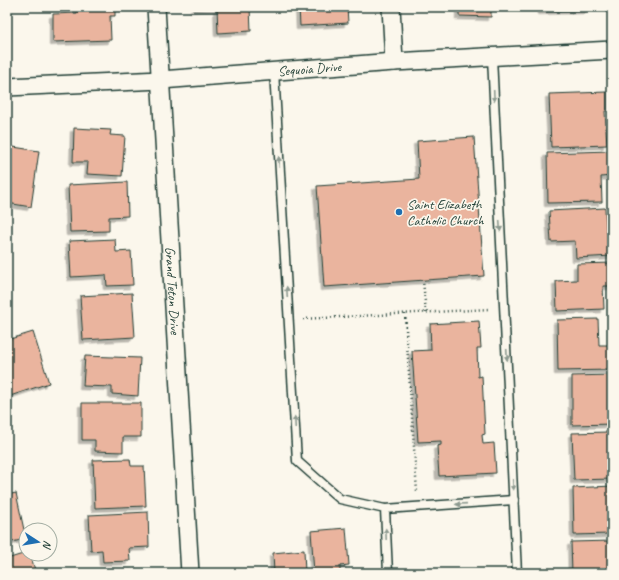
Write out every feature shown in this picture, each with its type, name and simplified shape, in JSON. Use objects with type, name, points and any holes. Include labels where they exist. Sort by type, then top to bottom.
[{"type":"street","name":"Grand Teton Drive","points":[[156,7],[162,80],[190,573]]},
{"type":"street","points":[[391,7],[394,62]]},
{"type":"street","name":"Sequoia Drive","points":[[7,87],[162,80],[394,62],[612,50]]},
{"type":"lane","points":[[492,57],[517,573]]},
{"type":"lane","points":[[274,71],[297,461],[340,499],[385,510],[514,500]]},
{"type":"lane","points":[[385,510],[388,573]]},
{"type":"path","points":[[423,280],[426,312]]},
{"type":"path","points":[[300,320],[493,308]]},
{"type":"path","points":[[405,314],[417,492]]},
{"type":"building","points":[[77,7],[115,7],[115,16],[110,16],[111,40],[53,42],[53,14],[77,13]]},
{"type":"building","points":[[194,7],[250,7],[251,31],[218,33],[217,8],[194,9]]},
{"type":"building","points":[[299,7],[347,7],[348,23],[300,26]]},
{"type":"building","points":[[459,7],[491,7],[491,17],[459,16]]},
{"type":"building","points":[[541,7],[589,7],[589,10],[541,11]]},
{"type":"building","points":[[607,92],[607,111],[605,111],[607,145],[551,147],[549,94]]},
{"type":"building","points":[[74,128],[111,130],[110,135],[125,136],[122,176],[87,174],[88,162],[73,162]]},
{"type":"building","name":"Saint Elizabeth Catholic Church","points":[[474,137],[484,276],[324,287],[317,186],[419,179],[417,141]]},
{"type":"building","points":[[7,146],[39,151],[31,207],[7,203]]},
{"type":"building","points":[[610,151],[611,176],[601,177],[602,202],[548,203],[547,153]]},
{"type":"building","points":[[127,182],[128,216],[109,217],[109,231],[70,232],[68,185]]},
{"type":"building","points":[[605,208],[606,232],[612,232],[612,256],[576,258],[575,241],[551,242],[549,211]]},
{"type":"building","points":[[115,239],[116,252],[131,251],[133,285],[107,286],[106,275],[71,277],[69,241]]},
{"type":"building","points":[[612,263],[612,286],[603,286],[604,309],[557,311],[556,281],[577,280],[577,264]]},
{"type":"building","points":[[132,293],[135,337],[83,340],[80,296]]},
{"type":"building","points":[[598,319],[599,345],[612,345],[612,370],[558,371],[557,320]]},
{"type":"building","points":[[479,321],[481,348],[477,348],[478,377],[482,376],[485,434],[482,435],[483,444],[494,443],[496,473],[439,476],[437,446],[441,445],[441,441],[418,442],[412,351],[431,350],[430,324]]},
{"type":"building","points":[[33,332],[49,383],[7,397],[7,340]]},
{"type":"building","points":[[85,356],[140,358],[138,396],[112,394],[112,387],[83,386]]},
{"type":"building","points":[[612,375],[612,424],[572,425],[572,376]]},
{"type":"building","points":[[82,403],[141,403],[141,437],[123,437],[123,452],[95,451],[95,440],[82,440]]},
{"type":"building","points":[[608,432],[609,456],[612,456],[612,479],[574,480],[572,433]]},
{"type":"building","points":[[130,459],[131,466],[144,466],[146,506],[95,508],[93,460]]},
{"type":"building","points":[[612,486],[612,509],[608,509],[609,534],[574,535],[573,488]]},
{"type":"building","points":[[16,493],[22,522],[18,522],[18,541],[7,543],[7,495]]},
{"type":"building","points":[[148,512],[149,547],[129,548],[130,561],[103,562],[102,550],[91,551],[89,515]]},
{"type":"building","points":[[346,528],[349,565],[340,566],[340,573],[314,573],[311,531]]},
{"type":"building","points":[[612,541],[612,573],[572,573],[571,542]]},
{"type":"building","points":[[304,550],[305,573],[274,573],[273,553]]},
{"type":"building","points":[[18,556],[18,562],[33,562],[36,573],[7,573],[7,559]]},
{"type":"building","points":[[131,570],[131,573],[92,573],[92,572]]},
{"type":"place","name":"Saint Elizabeth Catholic Church","points":[[399,212]]}]
